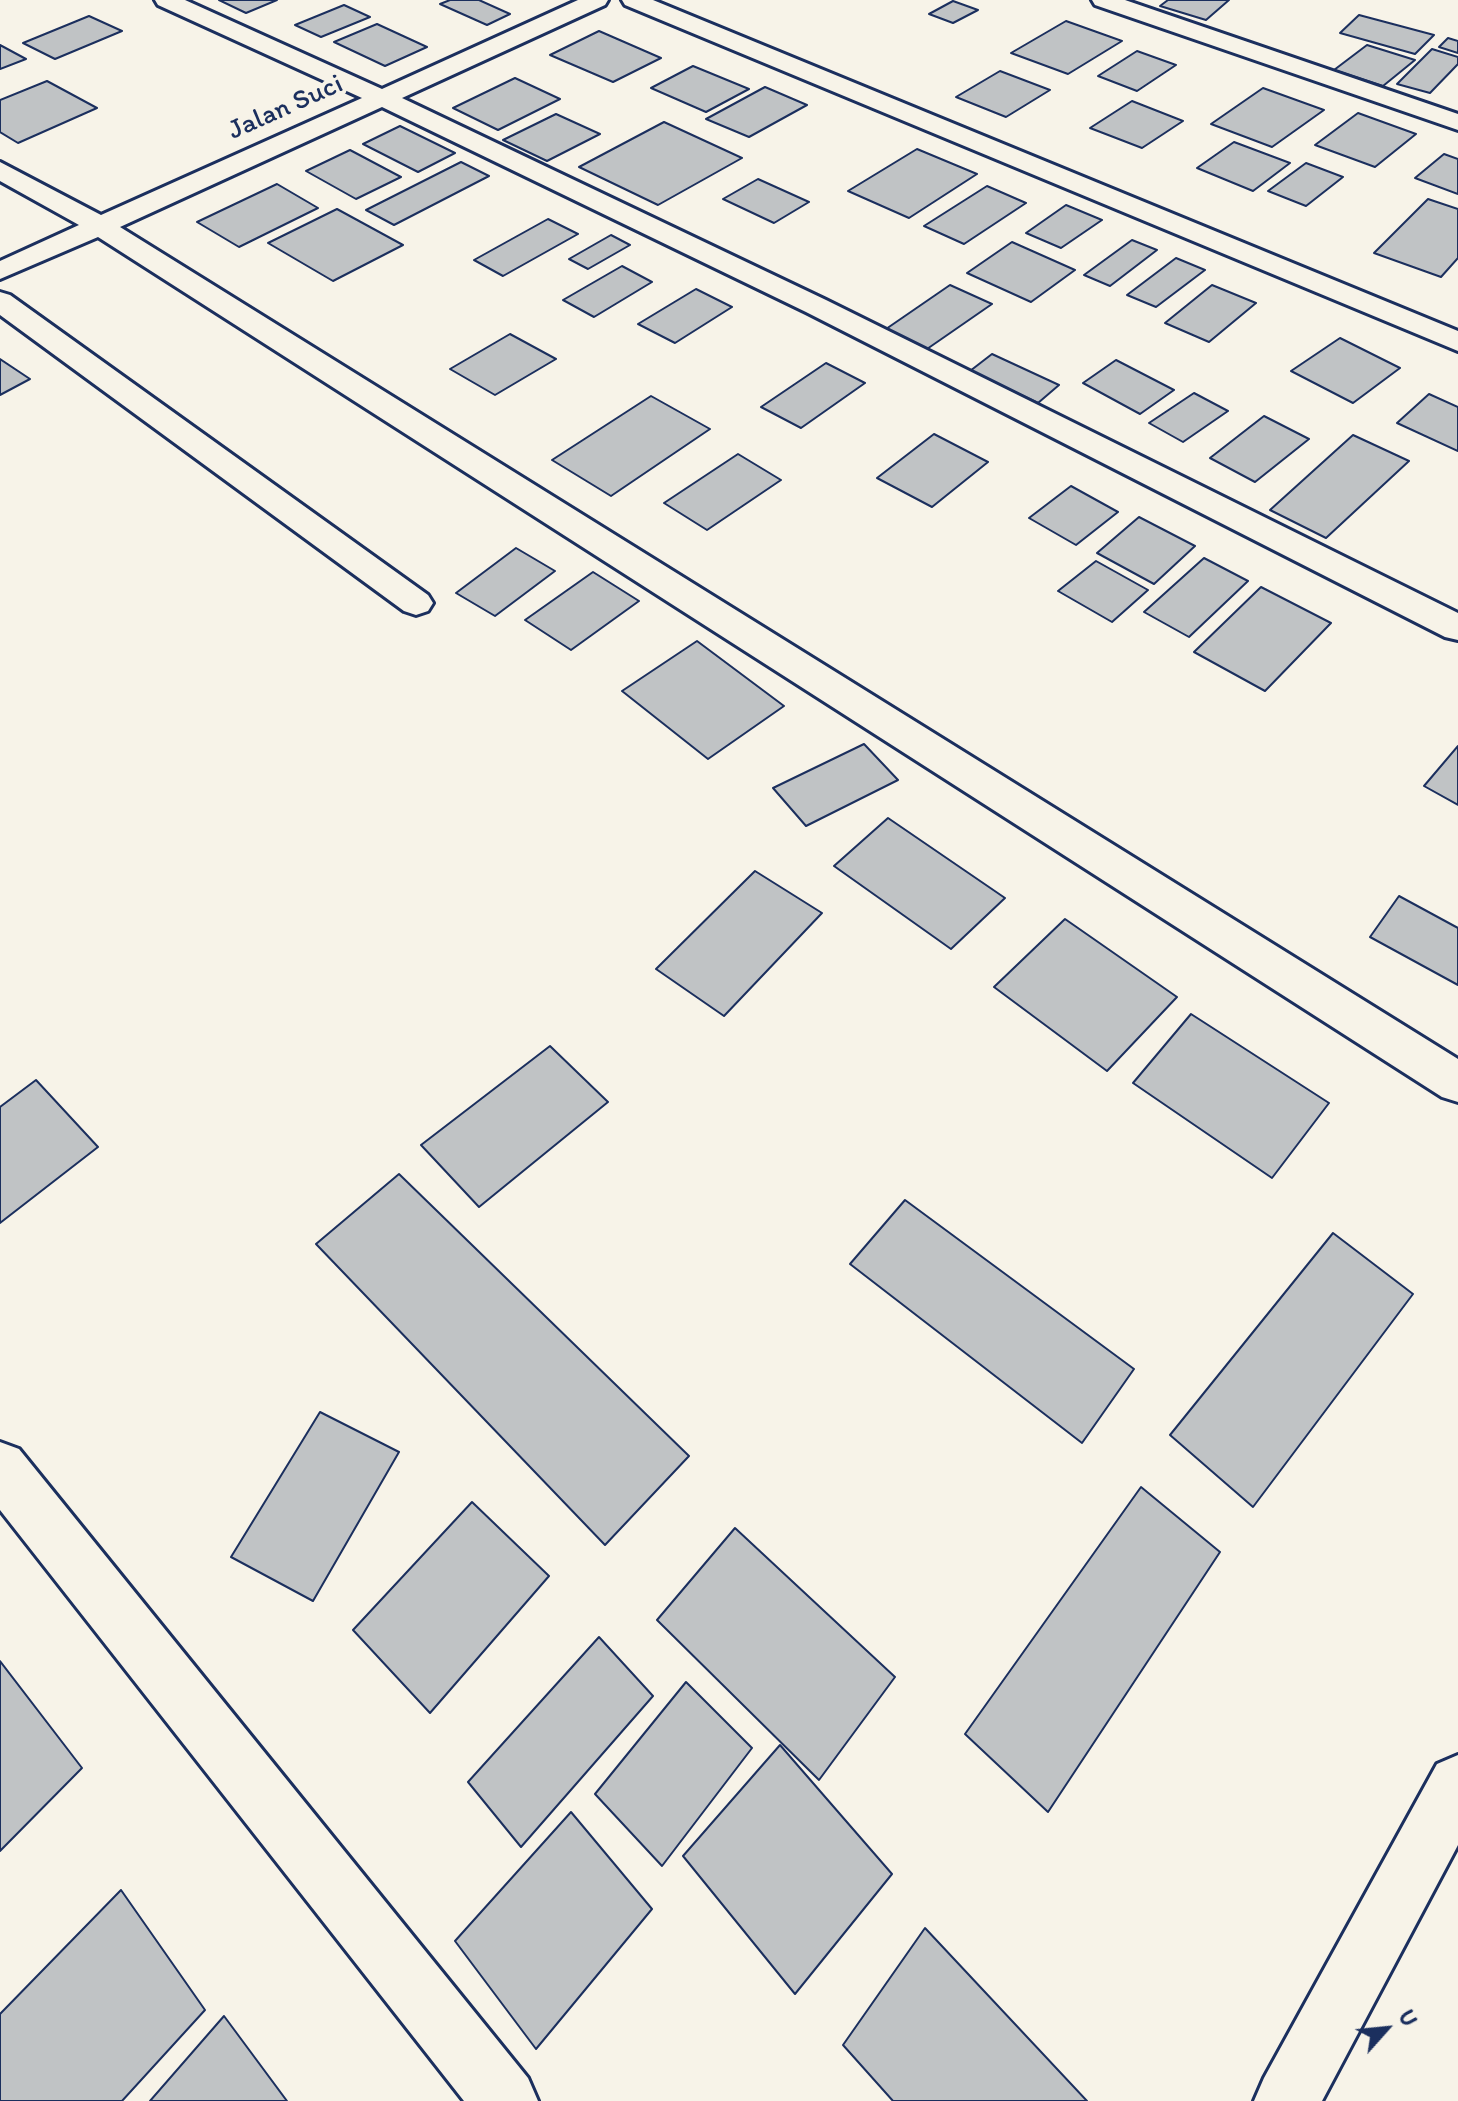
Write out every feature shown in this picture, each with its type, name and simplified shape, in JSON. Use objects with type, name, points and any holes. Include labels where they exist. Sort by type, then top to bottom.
[{"type":"street","points":[[166,0],[384,97],[603,201],[1458,628]]},
{"type":"street","name":"Jalan Suci","points":[[0,271],[597,0]]},
{"type":"street","points":[[633,0],[1226,249],[1458,342]]},
{"type":"street","points":[[1103,0],[1458,122]]},
{"type":"street","points":[[0,170],[100,226],[1458,1083]]},
{"type":"street","points":[[0,301],[416,603]]},
{"type":"street","points":[[0,1468],[505,2101]]},
{"type":"street","points":[[1287,2101],[1452,1813]]},
{"type":"building","points":[[219,0],[277,0],[246,13]]},
{"type":"building","points":[[450,0],[479,0],[510,14],[487,25],[440,4]]},
{"type":"building","points":[[1168,0],[1229,0],[1206,20],[1160,6]]},
{"type":"building","points":[[953,1],[978,10],[953,23],[929,14]]},
{"type":"building","points":[[344,5],[370,17],[321,37],[295,25]]},
{"type":"building","points":[[1359,15],[1434,35],[1415,54],[1340,33]]},
{"type":"building","points":[[89,16],[122,31],[55,59],[23,43]]},
{"type":"building","points":[[1066,21],[1122,41],[1068,74],[1011,53]]},
{"type":"building","points":[[377,24],[427,47],[385,66],[334,42]]},
{"type":"building","points":[[599,31],[661,58],[613,82],[550,55]]},
{"type":"building","points":[[1448,38],[1458,41],[1458,53],[1439,47]]},
{"type":"building","points":[[0,45],[26,59],[0,69]]},
{"type":"building","points":[[1367,45],[1415,60],[1383,86],[1334,70]]},
{"type":"building","points":[[1432,49],[1458,57],[1458,64],[1430,93],[1397,84]]},
{"type":"building","points":[[1137,51],[1176,65],[1137,91],[1098,76]]},
{"type":"building","points":[[693,66],[749,89],[706,112],[651,88]]},
{"type":"building","points":[[1000,71],[1050,90],[1006,117],[956,97]]},
{"type":"building","points":[[515,78],[560,99],[498,130],[453,108]]},
{"type":"building","points":[[47,81],[97,108],[18,143],[0,132],[0,100]]},
{"type":"building","points":[[765,87],[807,105],[749,137],[706,119]]},
{"type":"building","points":[[1263,88],[1324,110],[1272,147],[1211,124]]},
{"type":"building","points":[[1132,101],[1183,121],[1142,148],[1090,128]]},
{"type":"building","points":[[1358,113],[1416,134],[1375,167],[1315,145]]},
{"type":"building","points":[[556,114],[600,134],[547,161],[503,140]]},
{"type":"building","points":[[664,122],[742,158],[658,205],[579,167]]},
{"type":"building","points":[[400,126],[455,153],[418,172],[363,144]]},
{"type":"building","points":[[1234,142],[1290,163],[1253,191],[1197,168]]},
{"type":"building","points":[[917,149],[977,174],[909,218],[848,191]]},
{"type":"building","points":[[350,150],[401,177],[356,199],[306,171]]},
{"type":"building","points":[[1444,154],[1458,159],[1458,194],[1415,178]]},
{"type":"building","points":[[461,162],[489,176],[394,225],[366,210]]},
{"type":"building","points":[[1306,163],[1343,177],[1306,206],[1268,191]]},
{"type":"building","points":[[758,179],[809,202],[774,223],[723,199]]},
{"type":"building","points":[[277,184],[318,208],[239,247],[197,222]]},
{"type":"building","points":[[987,186],[1026,203],[964,244],[924,226]]},
{"type":"building","points":[[1428,199],[1458,209],[1458,258],[1441,277],[1374,253]]},
{"type":"building","points":[[1066,205],[1102,220],[1061,248],[1026,233]]},
{"type":"building","points":[[337,209],[403,245],[333,281],[268,243]]},
{"type":"building","points":[[548,219],[578,234],[503,276],[474,260]]},
{"type":"building","points":[[611,235],[630,245],[588,269],[569,259]]},
{"type":"building","points":[[1132,240],[1157,250],[1110,286],[1084,275]]},
{"type":"building","points":[[1012,242],[1075,270],[1031,302],[967,273]]},
{"type":"building","points":[[1176,258],[1205,270],[1156,307],[1127,295]]},
{"type":"building","points":[[622,266],[652,282],[594,317],[563,300]]},
{"type":"building","points":[[950,285],[992,304],[927,349],[886,329]]},
{"type":"building","points":[[1212,285],[1256,303],[1209,342],[1165,323]]},
{"type":"building","points":[[696,289],[732,307],[675,343],[638,324]]},
{"type":"building","points":[[510,334],[556,359],[495,395],[450,369]]},
{"type":"building","points":[[1340,338],[1400,368],[1353,403],[1291,371]]},
{"type":"building","points":[[992,354],[1059,385],[1038,403],[970,371]]},
{"type":"building","points":[[0,359],[30,379],[0,395]]},
{"type":"building","points":[[1116,360],[1174,390],[1140,414],[1083,383]]},
{"type":"building","points":[[826,363],[865,383],[801,428],[761,407]]},
{"type":"building","points":[[1194,393],[1228,411],[1183,442],[1149,423]]},
{"type":"building","points":[[1429,394],[1458,407],[1458,451],[1397,423]]},
{"type":"building","points":[[651,396],[710,429],[611,496],[552,460]]},
{"type":"building","points":[[1264,416],[1309,439],[1255,482],[1210,458]]},
{"type":"building","points":[[934,434],[988,462],[932,507],[877,478]]},
{"type":"building","points":[[1353,435],[1409,461],[1326,538],[1270,510]]},
{"type":"building","points":[[738,454],[781,480],[707,530],[664,503]]},
{"type":"building","points":[[1071,486],[1118,512],[1076,545],[1029,518]]},
{"type":"building","points":[[1139,517],[1195,546],[1154,584],[1097,553]]},
{"type":"building","points":[[516,548],[555,571],[495,616],[456,593]]},
{"type":"building","points":[[1204,558],[1248,581],[1189,637],[1144,612]]},
{"type":"building","points":[[1096,561],[1148,590],[1112,622],[1058,591]]},
{"type":"building","points":[[593,572],[639,601],[571,650],[525,620]]},
{"type":"building","points":[[1261,587],[1331,623],[1265,691],[1194,652]]},
{"type":"building","points":[[697,641],[784,706],[708,759],[622,691]]},
{"type":"building","points":[[864,744],[898,780],[806,826],[773,788]]},
{"type":"building","points":[[1458,746],[1458,805],[1424,786]]},
{"type":"building","points":[[888,818],[1005,898],[951,949],[834,866]]},
{"type":"building","points":[[755,871],[822,913],[724,1016],[656,969]]},
{"type":"building","points":[[1399,896],[1458,928],[1458,985],[1370,937]]},
{"type":"building","points":[[1065,919],[1177,997],[1107,1071],[994,987]]},
{"type":"building","points":[[1191,1014],[1329,1103],[1272,1178],[1133,1083]]},
{"type":"building","points":[[550,1046],[608,1102],[479,1207],[421,1145]]},
{"type":"building","points":[[36,1080],[98,1147],[0,1223],[0,1107]]},
{"type":"building","points":[[399,1174],[689,1456],[605,1545],[316,1244]]},
{"type":"building","points":[[905,1200],[1134,1369],[1082,1443],[850,1264]]},
{"type":"building","points":[[1333,1233],[1413,1294],[1253,1507],[1170,1435]]},
{"type":"building","points":[[320,1412],[399,1452],[313,1601],[231,1557]]},
{"type":"building","points":[[1141,1487],[1220,1552],[1048,1812],[965,1734]]},
{"type":"building","points":[[472,1502],[549,1576],[430,1713],[353,1630]]},
{"type":"building","points":[[735,1528],[895,1677],[819,1780],[657,1620]]},
{"type":"building","points":[[599,1637],[653,1696],[521,1847],[468,1782]]},
{"type":"building","points":[[0,1661],[82,1768],[0,1851]]},
{"type":"building","points":[[686,1682],[752,1748],[662,1866],[595,1794]]},
{"type":"building","points":[[780,1745],[892,1874],[795,1994],[683,1856]]},
{"type":"building","points":[[571,1812],[652,1909],[536,2049],[455,1941]]},
{"type":"building","points":[[121,1890],[205,2010],[122,2101],[0,2101],[0,2014]]},
{"type":"building","points":[[925,1928],[1087,2101],[893,2101],[843,2045]]},
{"type":"building","points":[[224,2016],[287,2101],[150,2101]]}]
